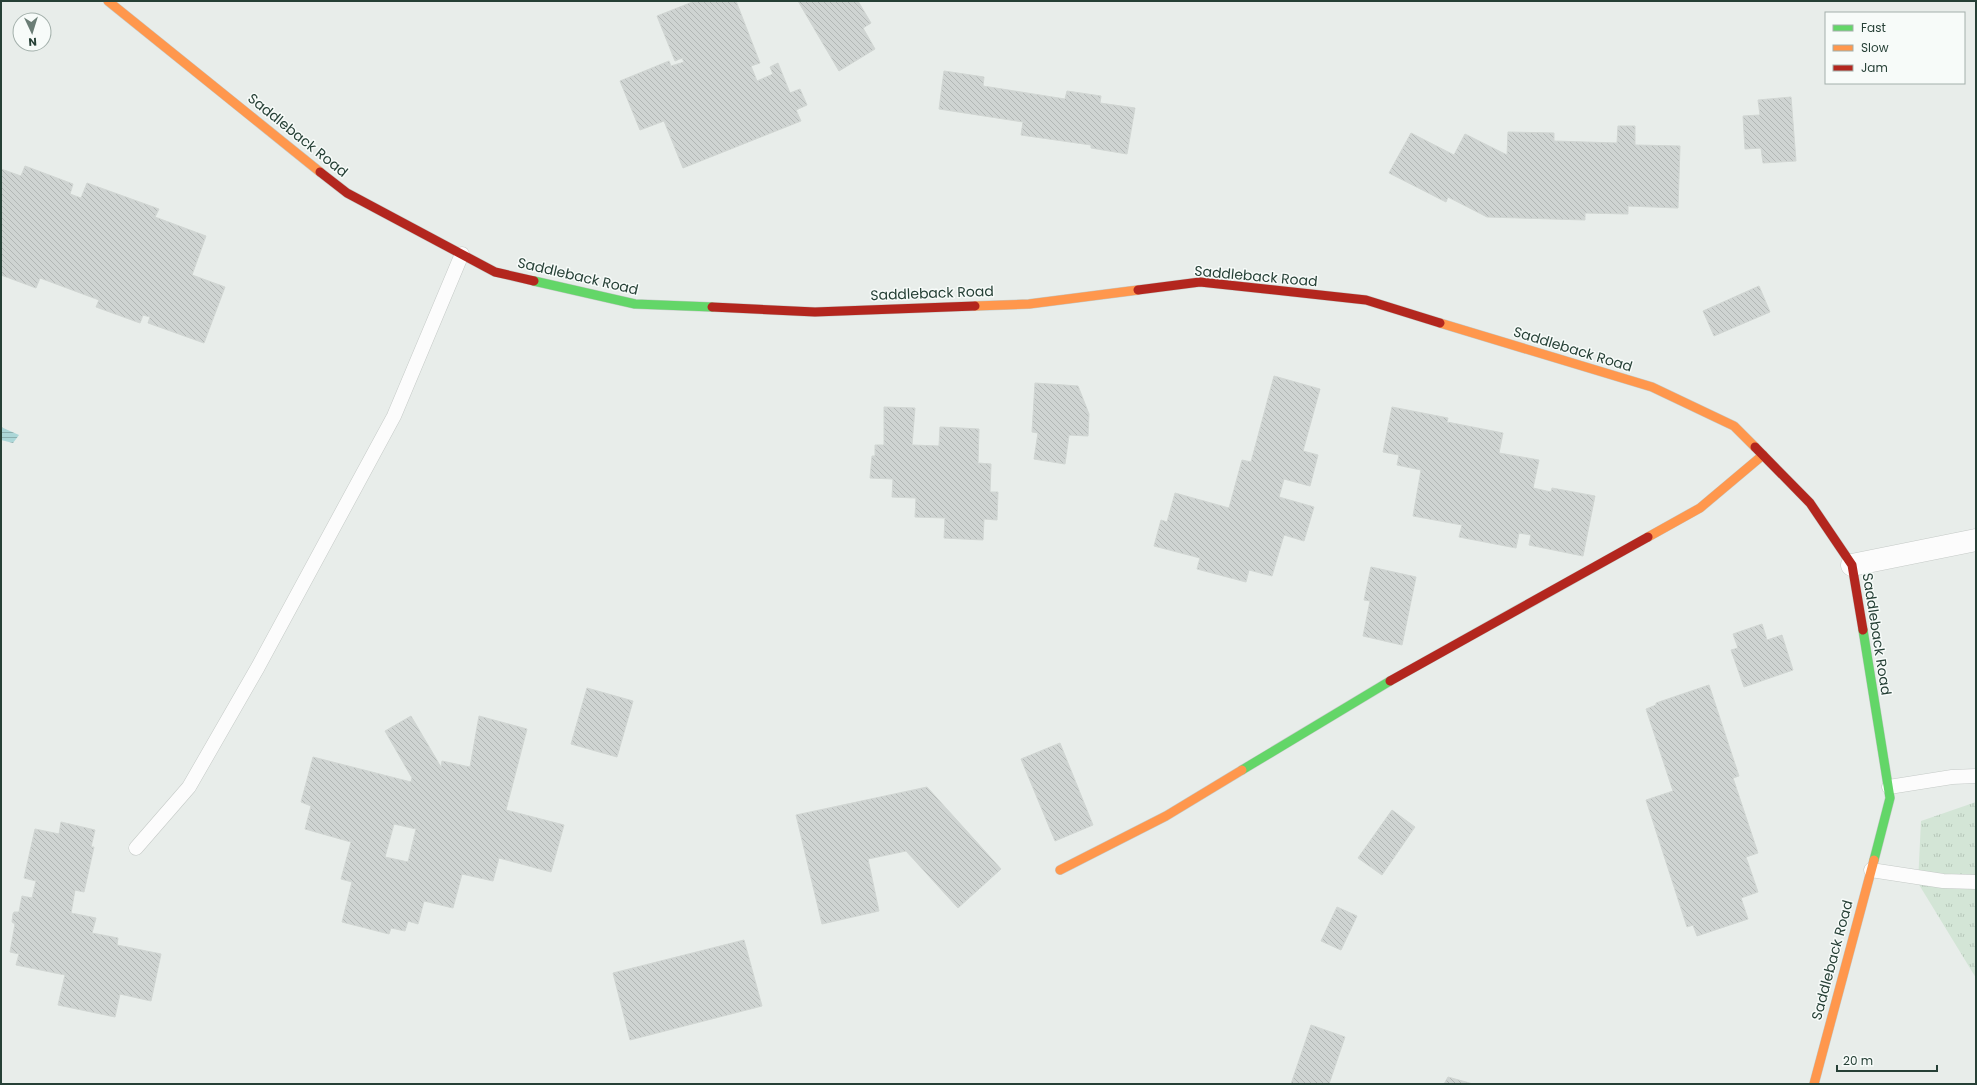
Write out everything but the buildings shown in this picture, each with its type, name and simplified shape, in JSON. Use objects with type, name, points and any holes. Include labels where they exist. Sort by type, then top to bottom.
[{"type":"street","name":"Saddleback Road","points":[[108,1],[347,193],[495,272],[635,304],[815,312],[1029,304],[1200,282],[1366,300],[1652,387],[1734,426],[1810,503],[1852,565],[1890,798],[1814,1084]]},
{"type":"street","points":[[1060,870],[1166,816],[1427,659],[1700,508],[1763,455]]},
{"type":"street","points":[[1852,565],[1976,540]]},
{"type":"lane","points":[[136,848],[189,787],[258,667],[394,416],[462,254]]},
{"type":"lane","points":[[1888,787],[1952,777],[1976,776]]},
{"type":"lane","points":[[1871,870],[1944,881],[1976,882]]},
{"type":"green space","points":[[1976,802],[1976,978],[1918,883],[1921,821]]},
{"type":"water","points":[[1,427],[19,435],[13,443],[1,440]]},
{"type":"traffic: fast","points":[[534,281],[635,304],[712,307]]},
{"type":"traffic: fast","points":[[1863,630],[1890,798],[1874,860]]},
{"type":"traffic: fast","points":[[1242,770],[1390,681]]},
{"type":"traffic: slow","points":[[108,1],[320,172]]},
{"type":"traffic: slow","points":[[975,306],[1029,304],[1138,290]]},
{"type":"traffic: slow","points":[[1440,323],[1652,387],[1734,426],[1755,447]]},
{"type":"traffic: slow","points":[[1648,537],[1700,508],[1763,455]]},
{"type":"traffic: slow","points":[[1060,870],[1166,816],[1242,770]]},
{"type":"traffic: slow","points":[[1814,1084],[1874,860]]},
{"type":"traffic: jam","points":[[320,172],[347,193],[495,272],[534,281]]},
{"type":"traffic: jam","points":[[1138,290],[1200,282],[1366,300],[1440,323]]},
{"type":"traffic: jam","points":[[712,307],[815,312],[975,306]]},
{"type":"traffic: jam","points":[[1755,447],[1810,503],[1852,565],[1863,630]]},
{"type":"traffic: jam","points":[[1390,681],[1648,537]]}]
